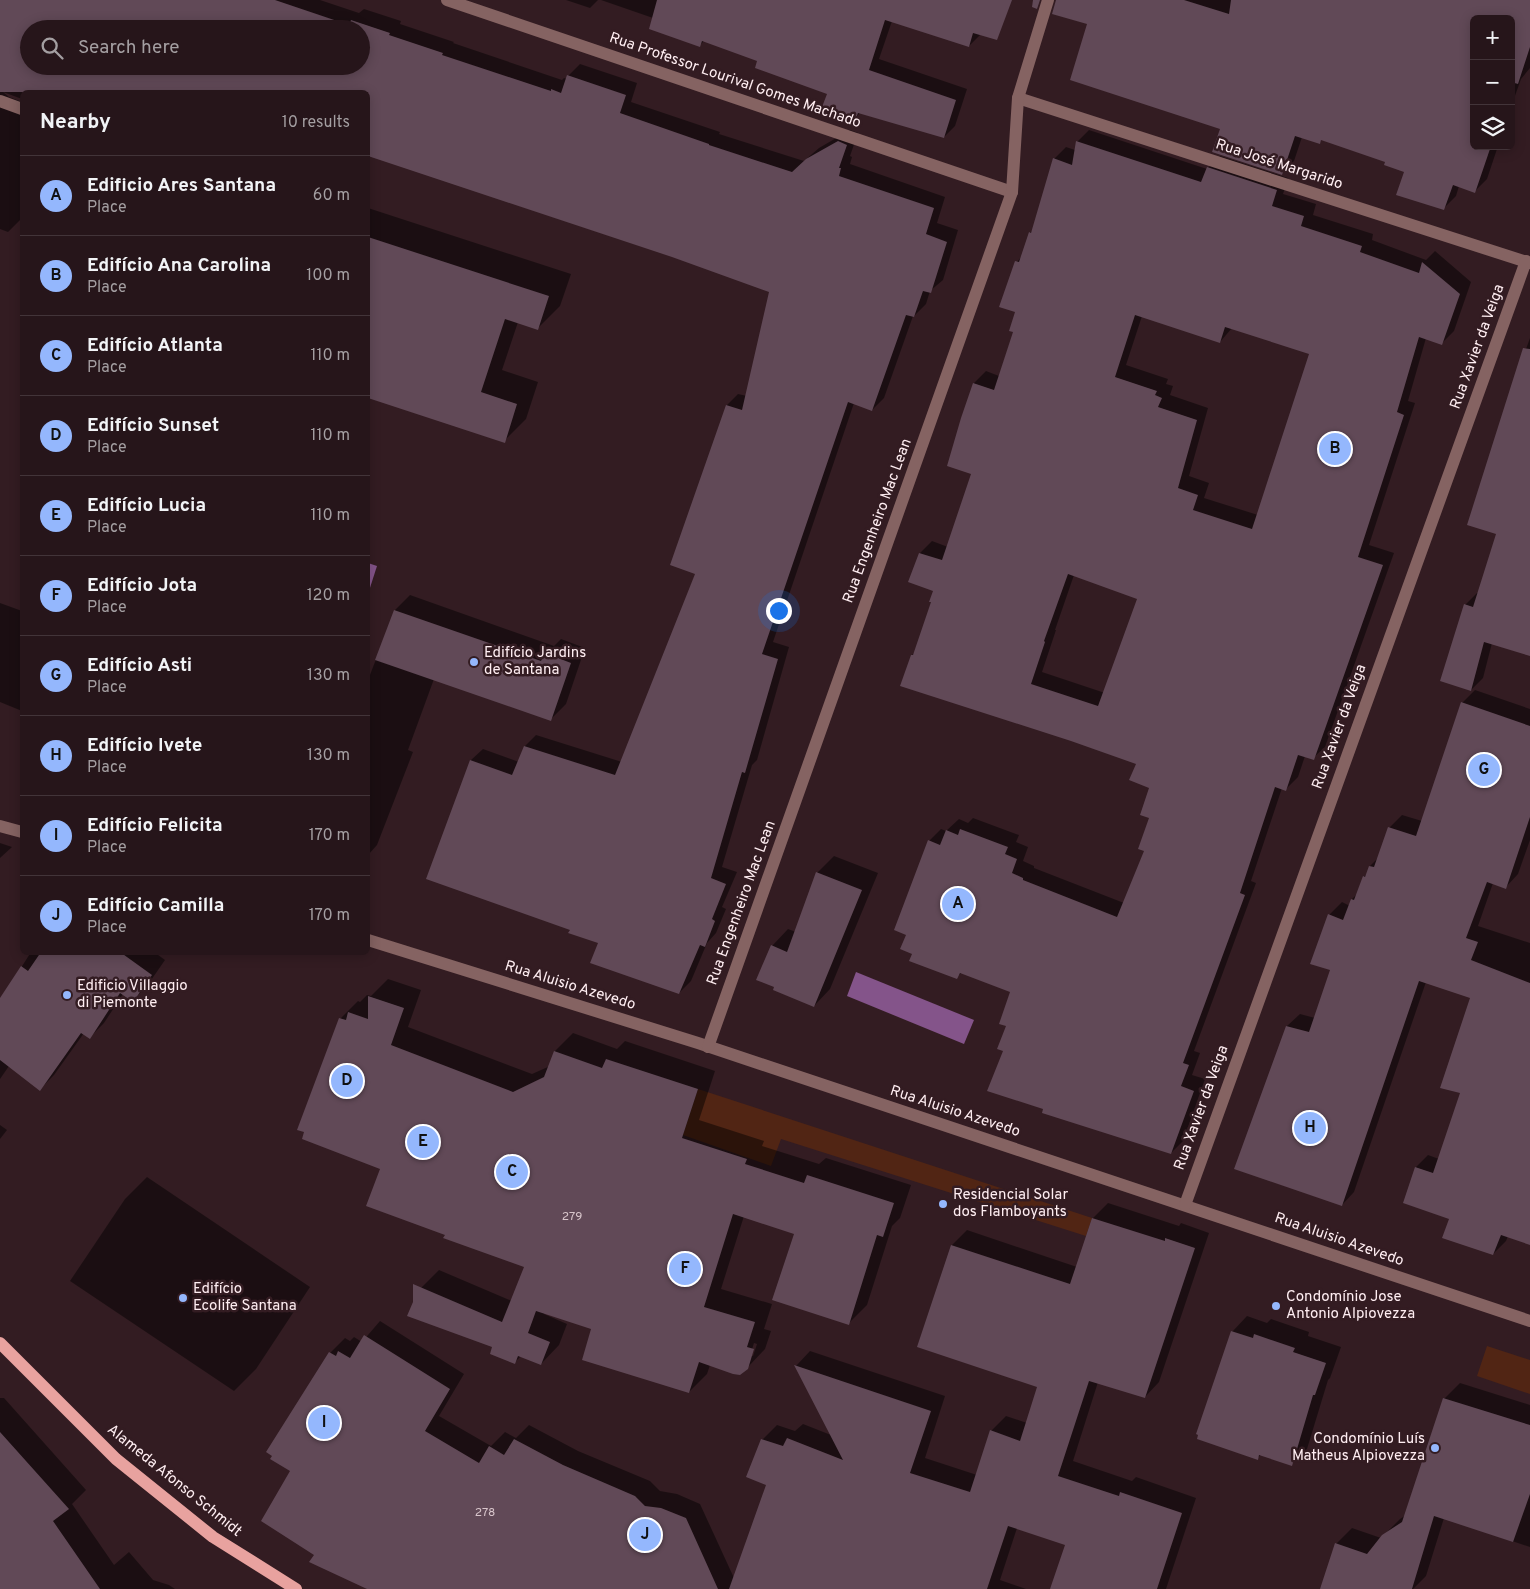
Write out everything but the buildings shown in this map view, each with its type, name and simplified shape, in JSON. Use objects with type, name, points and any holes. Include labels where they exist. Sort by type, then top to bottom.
[{"type":"main road","name":"Alameda Afonso Schmidt","points":[[0,1343],[116,1459],[213,1537],[296,1589]]},
{"type":"street","name":"Rua Professor Lourival Gomes Machado","points":[[447,0],[1012,192]]},
{"type":"street","name":"Rua Engenheiro Mac Lean","points":[[708,1047],[1012,192],[1018,98],[1048,0]]},
{"type":"street","name":"Rua José Margarido","points":[[1018,98],[1528,262]]},
{"type":"street","points":[[0,102],[20,108]]},
{"type":"street","name":"Rua Xavier da Veiga","points":[[1185,1205],[1528,262]]},
{"type":"street","points":[[0,826],[20,831]]},
{"type":"street","name":"Rua Aluisio Azevedo","points":[[370,941],[708,1047],[1530,1321]]},
{"type":"shaded area","points":[[370,564],[377,566],[370,588]]},
{"type":"shaded area","points":[[856,972],[974,1020],[964,1044],[847,996]]},
{"type":"shaded area","points":[[698,1089],[1092,1218],[1086,1236],[781,1139],[771,1166],[683,1135]]},
{"type":"shaded area","points":[[1487,1346],[1530,1360],[1530,1394],[1477,1376]]},
{"type":"place","name":"Edifício Ana Carolina","points":[[1335,449]]},
{"type":"place","name":"Edifício Jardins de Santana","points":[[474,662]]},
{"type":"place","name":"Edifício Asti","points":[[1484,770]]},
{"type":"place","name":"Edificio Ares Santana","points":[[958,904]]},
{"type":"place","name":"Edificio Villaggio di Piemonte","points":[[67,995]]},
{"type":"place","name":"Edifício Sunset","points":[[347,1081]]},
{"type":"place","name":"Edifício Ivete","points":[[1310,1128]]},
{"type":"place","name":"Edifício Lucia","points":[[423,1142]]},
{"type":"place","name":"Edifício Atlanta","points":[[512,1172]]},
{"type":"place","name":"Residencial Solar dos Flamboyants","points":[[943,1204]]},
{"type":"place","name":"Edifício Jota","points":[[685,1269]]},
{"type":"place","name":"Edifício Ecolife Santana","points":[[183,1298]]},
{"type":"place","name":"Condomínio Jose Antonio Alpiovezza","points":[[1276,1306]]},
{"type":"place","name":"Edifício Felicita","points":[[324,1423]]},
{"type":"place","name":"Condomínio Luís Matheus Alpiovezza","points":[[1435,1448]]},
{"type":"place","name":"Edifício Camilla","points":[[645,1535]]}]
